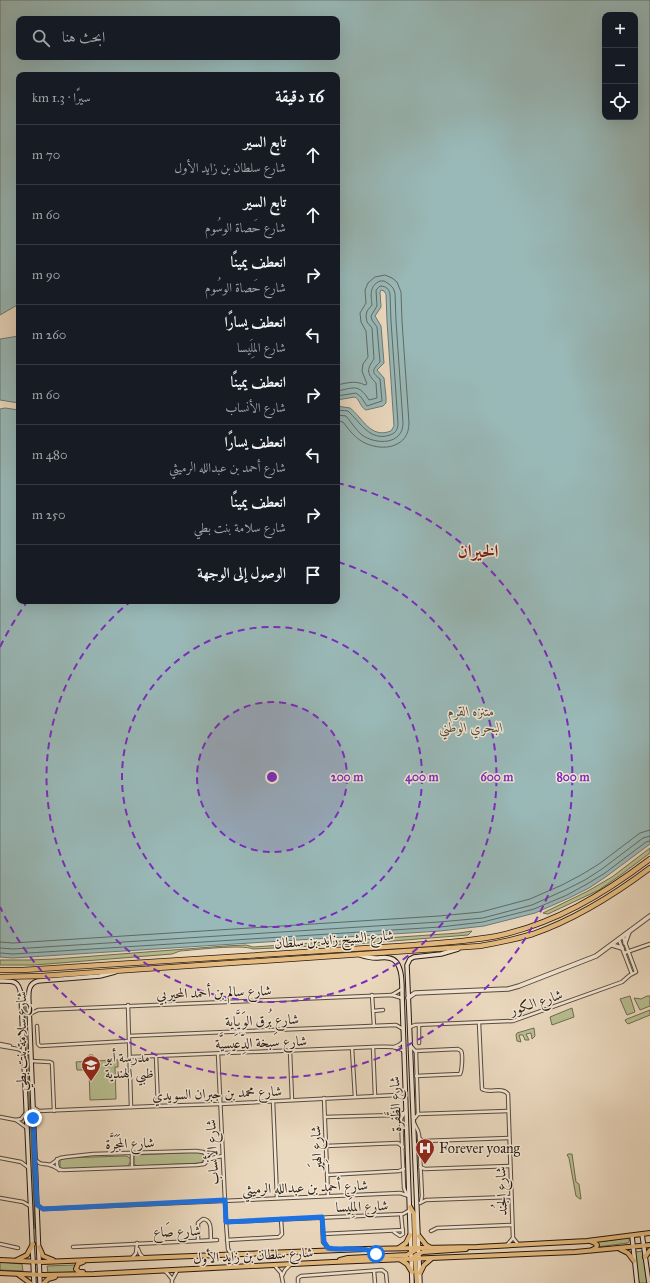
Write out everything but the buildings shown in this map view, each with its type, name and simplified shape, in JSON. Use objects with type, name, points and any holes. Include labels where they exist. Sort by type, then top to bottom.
[{"type":"highway","name":"شارع الشيخ زايد بن سلطان","points":[[0,970],[23,970],[410,945],[486,938],[528,928],[571,910],[611,888],[650,859]]},
{"type":"highway","name":"شارع الشيخ زايد بن سلطان","points":[[0,977],[120,971],[480,946],[510,940],[559,924],[608,898],[650,868]]},
{"type":"main road","points":[[408,998],[415,993],[508,989],[515,987],[593,958],[650,916]]},
{"type":"main road","points":[[625,943],[629,932]]},
{"type":"main road","points":[[612,945],[622,948]]},
{"type":"main road","name":"شارع الظَّفرة","points":[[412,1283],[412,1272],[419,1236],[407,964],[412,957],[441,954],[459,948]]},
{"type":"main road","name":"شارع الظَّفرة","points":[[360,955],[370,958],[392,959],[398,964],[400,974],[404,1041],[410,1235],[420,1273],[420,1283]]},
{"type":"main road","name":"شارع سلامة بنت بطي","points":[[40,1283],[29,1014],[32,1007],[30,987],[35,982],[100,976],[120,971]]},
{"type":"main road","points":[[400,974],[402,972],[407,973]]},
{"type":"main road","name":"شارع سلامة بنت بطي","points":[[0,981],[12,981],[18,984],[22,1004],[34,1283]]},
{"type":"main road","points":[[408,987],[415,993]]},
{"type":"main road","points":[[22,1004],[25,999],[27,999],[32,1007]]},
{"type":"main road","points":[[410,1208],[414,1214],[417,1283]]},
{"type":"main road","name":"شارع سلطان بن زايد الأول","points":[[0,1272],[33,1275],[94,1274],[400,1260],[431,1248],[587,1241],[650,1233]]},
{"type":"main road","points":[[642,1234],[649,1282]]},
{"type":"main road","points":[[396,1249],[406,1243],[410,1235]]},
{"type":"main road","points":[[419,1236],[426,1245],[431,1248]]},
{"type":"main road","points":[[632,1236],[637,1283]]},
{"type":"main road","points":[[586,1252],[595,1249],[597,1246],[594,1242],[587,1241]]},
{"type":"main road","points":[[14,1261],[27,1255],[32,1244]]},
{"type":"main road","name":"شارع سلطان بن زايد الأول","points":[[0,1260],[33,1262],[88,1261],[364,1249],[396,1249],[432,1259],[586,1252],[650,1245]]},
{"type":"main road","points":[[39,1247],[43,1256],[57,1261]]},
{"type":"main road","points":[[333,1262],[348,1258],[457,1251],[477,1247]]},
{"type":"main road","points":[[364,1249],[375,1252],[376,1255],[374,1256]]},
{"type":"main road","points":[[620,1249],[628,1253],[634,1260]]},
{"type":"main road","points":[[645,1258],[650,1250]]},
{"type":"main road","points":[[457,1251],[455,1254],[458,1258]]},
{"type":"main road","points":[[420,1273],[424,1265],[432,1259]]},
{"type":"main road","points":[[400,1260],[407,1264],[412,1272]]},
{"type":"main road","points":[[88,1261],[78,1264],[76,1269],[79,1272],[94,1274]]},
{"type":"main road","points":[[16,1274],[30,1283]]},
{"type":"main road","points":[[44,1283],[48,1279],[60,1275]]},
{"type":"street","name":"شارع الكور","points":[[409,1027],[415,1025],[511,1022],[622,982],[636,972],[623,937]]},
{"type":"street","points":[[619,940],[632,974]]},
{"type":"street","points":[[624,953],[650,944]]},
{"type":"street","name":"شارع سالم بن أحمد المحيربي","points":[[392,995],[402,989]]},
{"type":"street","name":"شارع سالم بن أحمد المحيربي","points":[[29,1014],[32,1007],[392,995],[402,998]]},
{"type":"street","points":[[372,996],[374,1026]]},
{"type":"street","points":[[128,1005],[132,1107]]},
{"type":"street","points":[[373,1011],[383,1010]]},
{"type":"street","points":[[403,1020],[396,1025],[403,1029]]},
{"type":"street","name":"شارع الكور","points":[[409,1022],[415,1025]]},
{"type":"street","name":"شارع الجُند","points":[[479,1023],[482,1088],[484,1091],[504,1090],[507,1091],[508,1095],[513,1238]]},
{"type":"street","name":"شارع بُرق الوَيَّاية","points":[[129,1036],[396,1025]]},
{"type":"street","points":[[419,1025],[419,1043]]},
{"type":"street","points":[[37,1026],[38,1044],[40,1046],[129,1041]]},
{"type":"street","points":[[394,1047],[404,1041]]},
{"type":"street","points":[[0,1045],[16,1047],[23,1044]]},
{"type":"street","points":[[0,1045],[24,1052]]},
{"type":"street","points":[[410,1045],[415,1051],[458,1049],[462,1053],[462,1071],[460,1074],[416,1076]]},
{"type":"street","points":[[374,1047],[375,1096]]},
{"type":"street","name":"شارع سَبخة الدِّعَيسِيَّة","points":[[130,1057],[374,1047],[394,1047],[404,1051]]},
{"type":"street","points":[[352,1048],[355,1097]]},
{"type":"street","points":[[290,1051],[292,1100]]},
{"type":"street","name":"شارع الظَّفرة","points":[[415,1051],[418,1114],[414,1121],[419,1138],[422,1194],[417,1208]]},
{"type":"street","name":"شارع الأنساب","points":[[218,1054],[227,1240],[228,1249],[232,1255]]},
{"type":"street","points":[[156,1056],[158,1106]]},
{"type":"street","points":[[31,1061],[52,1063],[54,1111]]},
{"type":"street","points":[[405,1089],[397,1095],[406,1101]]},
{"type":"street","name":"شارع محمد بن جبران السويدي","points":[[39,1111],[397,1095]]},
{"type":"street","name":"شارع الهِيَر","points":[[324,1098],[328,1196]]},
{"type":"street","points":[[273,1101],[277,1198]]},
{"type":"street","points":[[33,1107],[39,1111],[33,1118]]},
{"type":"street","points":[[325,1117],[397,1115],[405,1111]]},
{"type":"street","points":[[405,1111],[401,1119],[404,1188],[408,1196]]},
{"type":"street","points":[[418,1114],[508,1111]]},
{"type":"street","points":[[16,1120],[23,1117],[26,1113]]},
{"type":"street","points":[[397,1115],[401,1119]]},
{"type":"street","points":[[0,1117],[16,1120],[27,1129]]},
{"type":"street","points":[[419,1138],[423,1141],[509,1138]]},
{"type":"street","points":[[398,1144],[402,1139]]},
{"type":"street","points":[[419,1145],[423,1141]]},
{"type":"street","points":[[326,1146],[398,1144],[403,1147]]},
{"type":"street","name":"شارع المَجَرَّة","points":[[50,1164],[57,1159],[93,1154],[196,1151],[205,1153]]},
{"type":"street","points":[[132,1153],[132,1167]]},
{"type":"street","points":[[205,1153],[211,1158]]},
{"type":"street","points":[[204,1164],[206,1158],[205,1153]]},
{"type":"street","points":[[204,1164],[211,1158],[223,1156]]},
{"type":"street","points":[[0,1158],[21,1162],[29,1168]]},
{"type":"street","points":[[21,1162],[28,1158]]},
{"type":"street","points":[[35,1158],[43,1164],[50,1164],[59,1170]]},
{"type":"street","points":[[57,1159],[59,1170]]},
{"type":"street","points":[[35,1170],[43,1164]]},
{"type":"street","name":"شارع المَجَرَّة","points":[[59,1170],[204,1164]]},
{"type":"street","points":[[420,1166],[425,1169],[510,1166]]},
{"type":"street","points":[[327,1175],[399,1171],[404,1169]]},
{"type":"street","points":[[421,1173],[425,1169]]},
{"type":"street","points":[[399,1171],[404,1176]]},
{"type":"street","points":[[400,1193],[404,1188]]},
{"type":"street","name":"شارع أحمد بن عبدالله الرميثي","points":[[43,1209],[400,1193],[408,1196]]},
{"type":"street","points":[[422,1194],[426,1200]]},
{"type":"street","points":[[23,1202],[30,1197]]},
{"type":"street","points":[[420,1203],[426,1200],[511,1197]]},
{"type":"street","points":[[0,1198],[23,1202],[31,1206]]},
{"type":"street","points":[[37,1205],[43,1209],[37,1215]]},
{"type":"street","name":"شارع المِلَيسا","points":[[402,1214],[410,1208]]},
{"type":"street","points":[[393,1232],[400,1236],[403,1234],[402,1214]]},
{"type":"street","name":"شارع المِلَيسا","points":[[226,1222],[402,1214],[410,1218]]},
{"type":"street","points":[[322,1217],[324,1243],[328,1248],[350,1250]]},
{"type":"street","points":[[198,1241],[198,1223],[203,1219],[210,1223],[211,1240]]},
{"type":"street","points":[[227,1240],[279,1237],[282,1234],[281,1219]]},
{"type":"street","points":[[431,1231],[437,1228],[512,1224]]},
{"type":"street","points":[[323,1234],[393,1232],[403,1230]]},
{"type":"street","points":[[507,1245],[513,1238],[518,1244]]},
{"type":"street","name":"شارع صَاع","points":[[73,1246],[217,1240]]},
{"type":"street","name":"شارع صَاع","points":[[138,1243],[140,1254],[144,1258]]},
{"type":"street","points":[[0,1244],[18,1248]]},
{"type":"street","name":"شارع صَاع","points":[[131,1259],[138,1248]]},
{"type":"street","points":[[222,1255],[228,1249]]},
{"type":"street","points":[[274,1265],[279,1270],[283,1283]]},
{"type":"street","points":[[282,1277],[285,1270],[290,1265]]},
{"type":"street","points":[[172,1281],[175,1272],[179,1269]]},
{"type":"street","points":[[162,1270],[168,1274],[172,1281]]},
{"type":"street","points":[[298,1283],[298,1278],[301,1276],[382,1270],[385,1272],[387,1283]]},
{"type":"street","points":[[374,1271],[375,1283]]},
{"type":"green space","points":[[650,848],[650,853],[599,890],[548,914],[543,913],[588,891],[612,877]]},
{"type":"green space","points":[[472,931],[468,935],[355,944],[253,949],[239,947],[218,948],[180,951],[172,954],[34,965],[0,965],[0,960],[55,959],[225,946],[246,945],[253,947]]},
{"type":"green space","points":[[630,996],[635,1012],[627,1015],[620,999]]},
{"type":"green space","points":[[650,996],[650,1006],[640,1010],[634,998],[641,999]]},
{"type":"green space","points":[[24,1000],[25,1001],[35,1229],[30,1167]]},
{"type":"green space","points":[[572,1008],[574,1017],[552,1025],[550,1017]]},
{"type":"green space","points":[[650,1010],[650,1015],[628,1024],[625,1020],[627,1019]]},
{"type":"green space","points":[[534,1028],[535,1036],[532,1039],[531,1033],[526,1034],[529,1040],[525,1040],[523,1035],[519,1035],[521,1042],[517,1041],[517,1033]]},
{"type":"green space","points":[[89,1055],[93,1055],[93,1061],[118,1060],[118,1067],[115,1067],[116,1099],[90,1100],[89,1070],[77,1070],[76,1062],[89,1061]]},
{"type":"green space","points":[[200,1152],[205,1158],[201,1163],[137,1166],[134,1164],[134,1156],[136,1155]]},
{"type":"green space","points":[[568,1154],[572,1154],[576,1182],[579,1184],[581,1199],[576,1196]]},
{"type":"green space","points":[[126,1156],[130,1158],[131,1161],[127,1167],[63,1170],[60,1168],[60,1160],[62,1158]]},
{"type":"green space","points":[[627,1238],[630,1240],[628,1243],[597,1247],[597,1242]]},
{"type":"green space","points":[[643,1251],[647,1283],[639,1283],[635,1252]]},
{"type":"green space","points":[[0,1262],[22,1264],[23,1271],[0,1270]]},
{"type":"green space","points":[[75,1265],[74,1269],[76,1272],[48,1273],[47,1266]]},
{"type":"water","name":"متنزه القرم البحري الوطني","points":[[0,0],[650,0],[650,844],[589,888],[569,898],[535,913],[484,926],[440,931],[13,958],[0,957],[0,409],[16,410],[16,604],[340,604],[340,406],[350,408],[372,430],[384,433],[391,431],[394,426],[386,294],[384,291],[381,290],[380,292],[381,307],[375,316],[381,326],[384,363],[377,370],[384,378],[386,403],[383,406],[366,410],[355,397],[340,400],[340,72],[16,72],[16,306],[0,315]]},
{"type":"water","points":[[16,336],[16,403],[0,400],[0,339]]},
{"type":"place","name":"مدرسة أبو ظبي الهندية","points":[[91,1082]]},
{"type":"place","name":"Forever yoang","points":[[425,1165]]},
{"type":"district","name":"الخيران","points":[[478,551]]},
{"type":"route","points":[[33,1118],[37,1205],[43,1209],[225,1200],[226,1222],[322,1217],[324,1242],[328,1248],[350,1250],[364,1249],[375,1252],[376,1254]]}]
